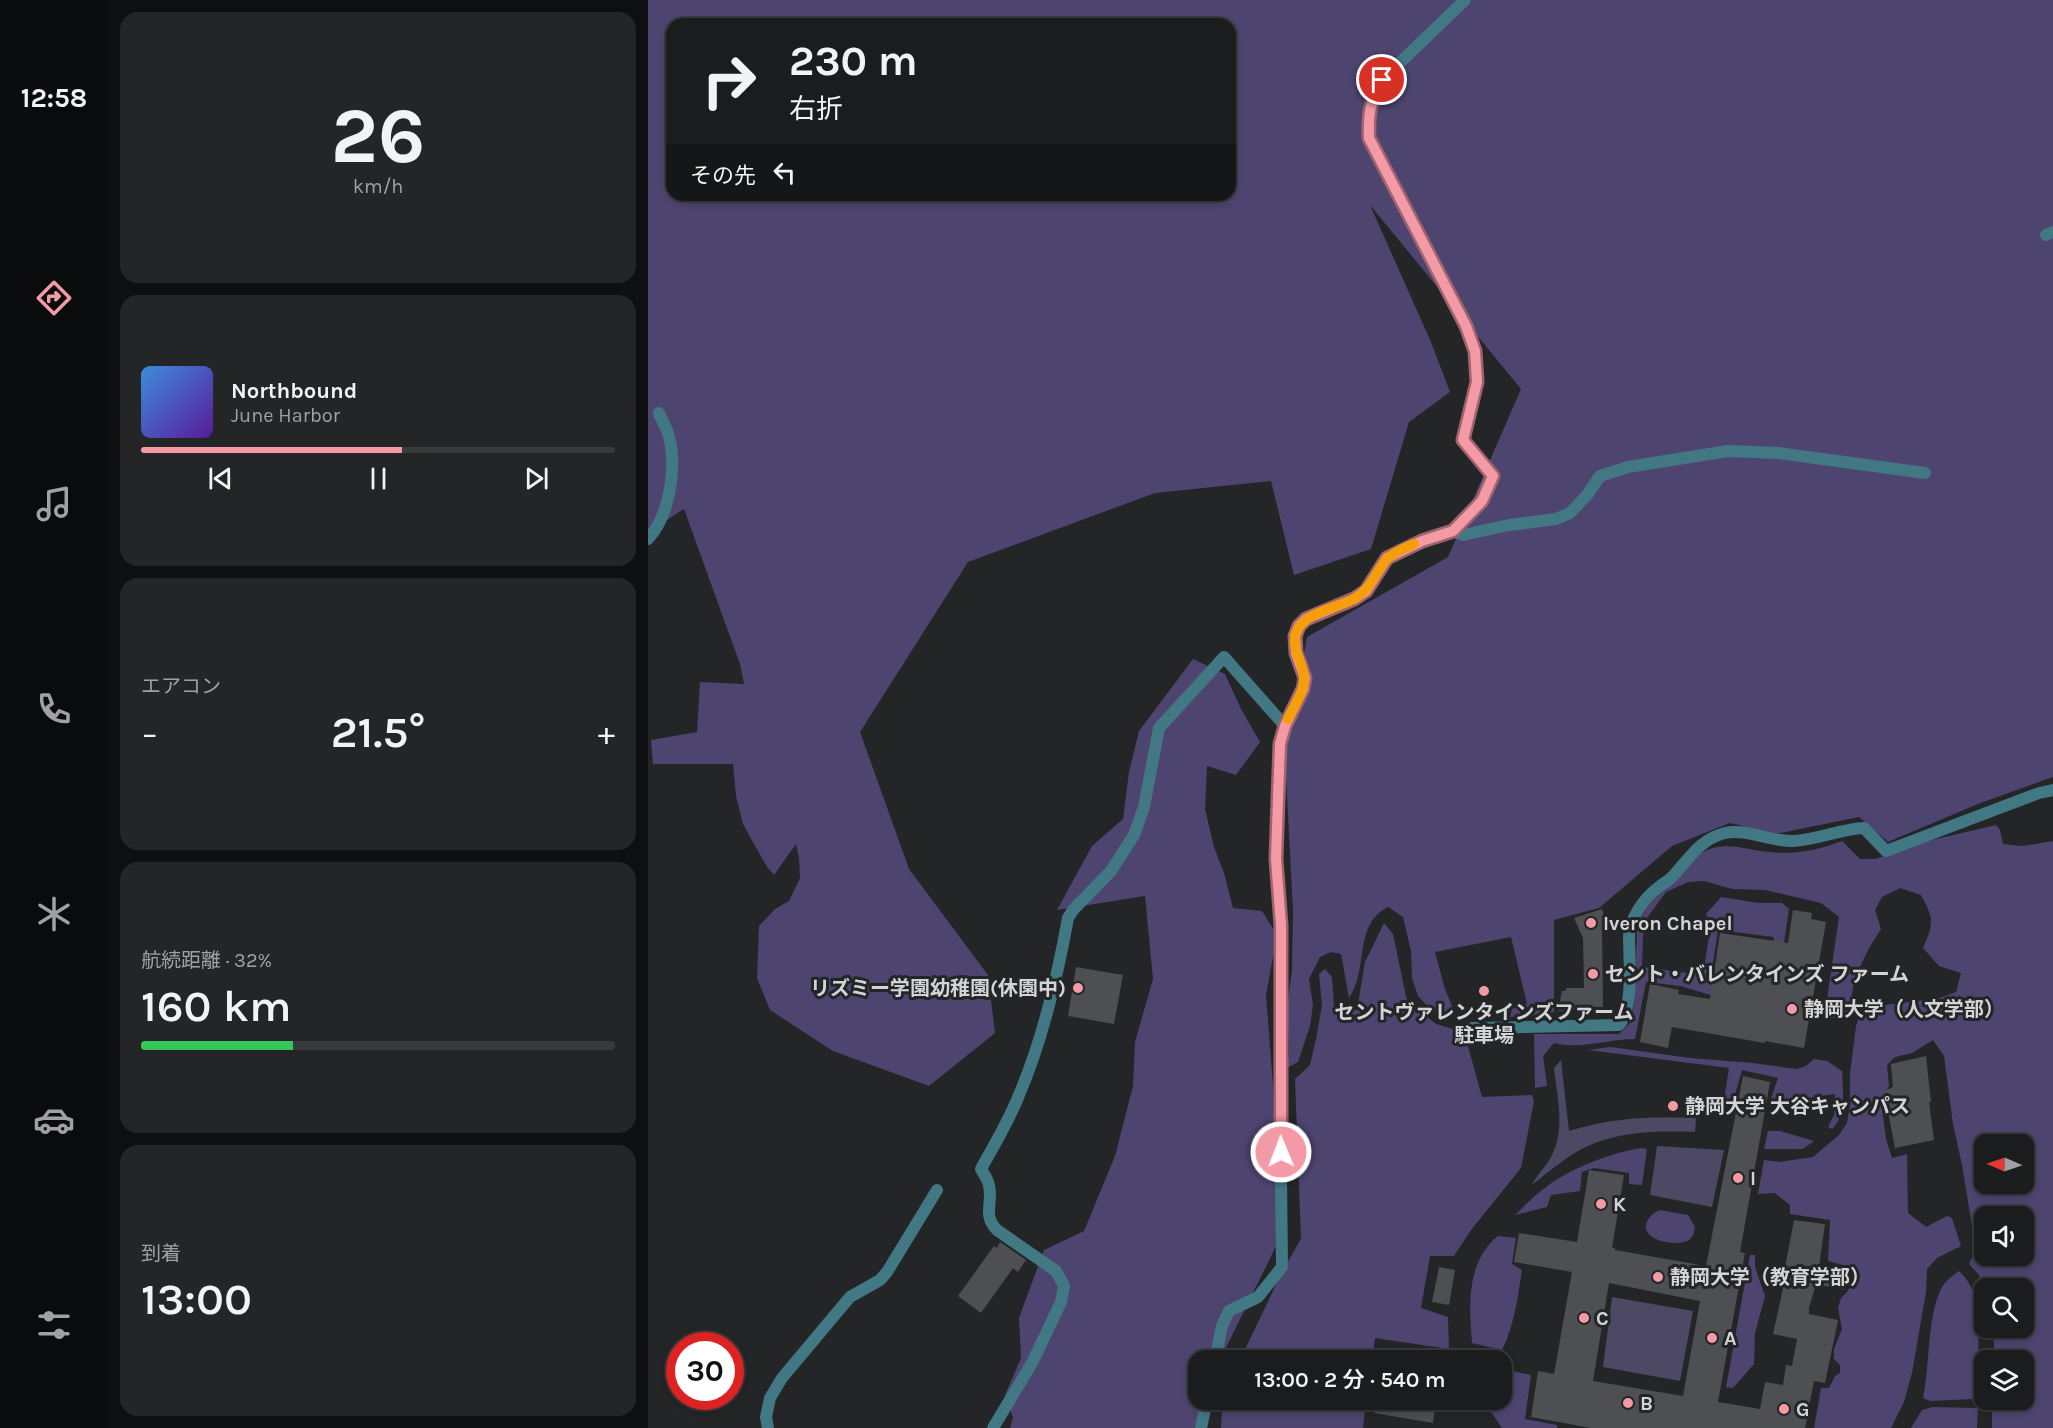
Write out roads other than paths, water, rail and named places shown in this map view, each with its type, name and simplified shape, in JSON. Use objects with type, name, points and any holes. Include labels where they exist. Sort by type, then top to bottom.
[{"type":"street","points":[[1217,1350],[1222,1326],[1229,1311],[1258,1297],[1282,1267],[1281,925],[1276,859],[1280,744],[1285,726],[1303,689],[1305,678],[1296,653],[1295,636],[1299,626],[1306,619],[1354,599],[1366,591],[1387,558],[1422,541],[1453,531],[1482,501],[1493,476],[1463,440],[1477,382],[1475,351],[1466,326],[1369,138],[1368,114],[1373,97],[1382,80],[1465,0]]},
{"type":"street","points":[[648,538],[655,530],[668,502],[672,463],[668,432],[659,413]]},
{"type":"street","points":[[1453,531],[1463,535],[1509,525],[1556,519],[1570,513],[1600,477],[1628,467],[1728,451],[1778,453],[1925,473]]},
{"type":"street","points":[[993,1428],[1032,1363],[1061,1302],[1064,1286],[1056,1271],[991,1224],[988,1214],[989,1184],[981,1169],[1019,1097],[1039,1040],[1051,1000],[1068,918],[1111,871],[1134,835],[1144,807],[1159,728],[1224,657],[1285,726]]},
{"type":"street","points":[[1472,1028],[1619,1025],[1624,1019],[1628,1006],[1629,927],[1639,908],[1657,888],[1671,878],[1698,846],[1722,834],[1733,832],[1789,841],[1814,839],[1864,828],[1886,851],[2039,793],[2053,790]]},
{"type":"street","points":[[768,1428],[766,1417],[770,1398],[782,1378],[850,1297],[880,1280],[887,1272],[937,1190]]},
{"type":"street","points":[[1201,1428],[1205,1410]]},
{"type":"place","name":"Iveron Chapel","points":[[1591,923]]},
{"type":"place","name":"セント・バレンタインズ ファーム","points":[[1593,974]]},
{"type":"place","name":"リズミー学園幼稚園(休園中)","points":[[1078,988]]},
{"type":"place","name":"セントヴァレンタインズファーム 駐車場","points":[[1484,991]]},
{"type":"place","name":"静岡大学（人文学部）","points":[[1792,1009]]},
{"type":"place","name":"静岡大学 大谷キャンパス","points":[[1673,1106]]},
{"type":"place","name":"I","points":[[1738,1178]]},
{"type":"place","name":"K","points":[[1601,1204]]},
{"type":"place","name":"静岡大学（教育学部）","points":[[1658,1277]]},
{"type":"place","name":"C","points":[[1584,1318]]},
{"type":"place","name":"A","points":[[1712,1338]]},
{"type":"place","name":"B","points":[[1628,1403]]},
{"type":"place","name":"G","points":[[1784,1409]]}]
